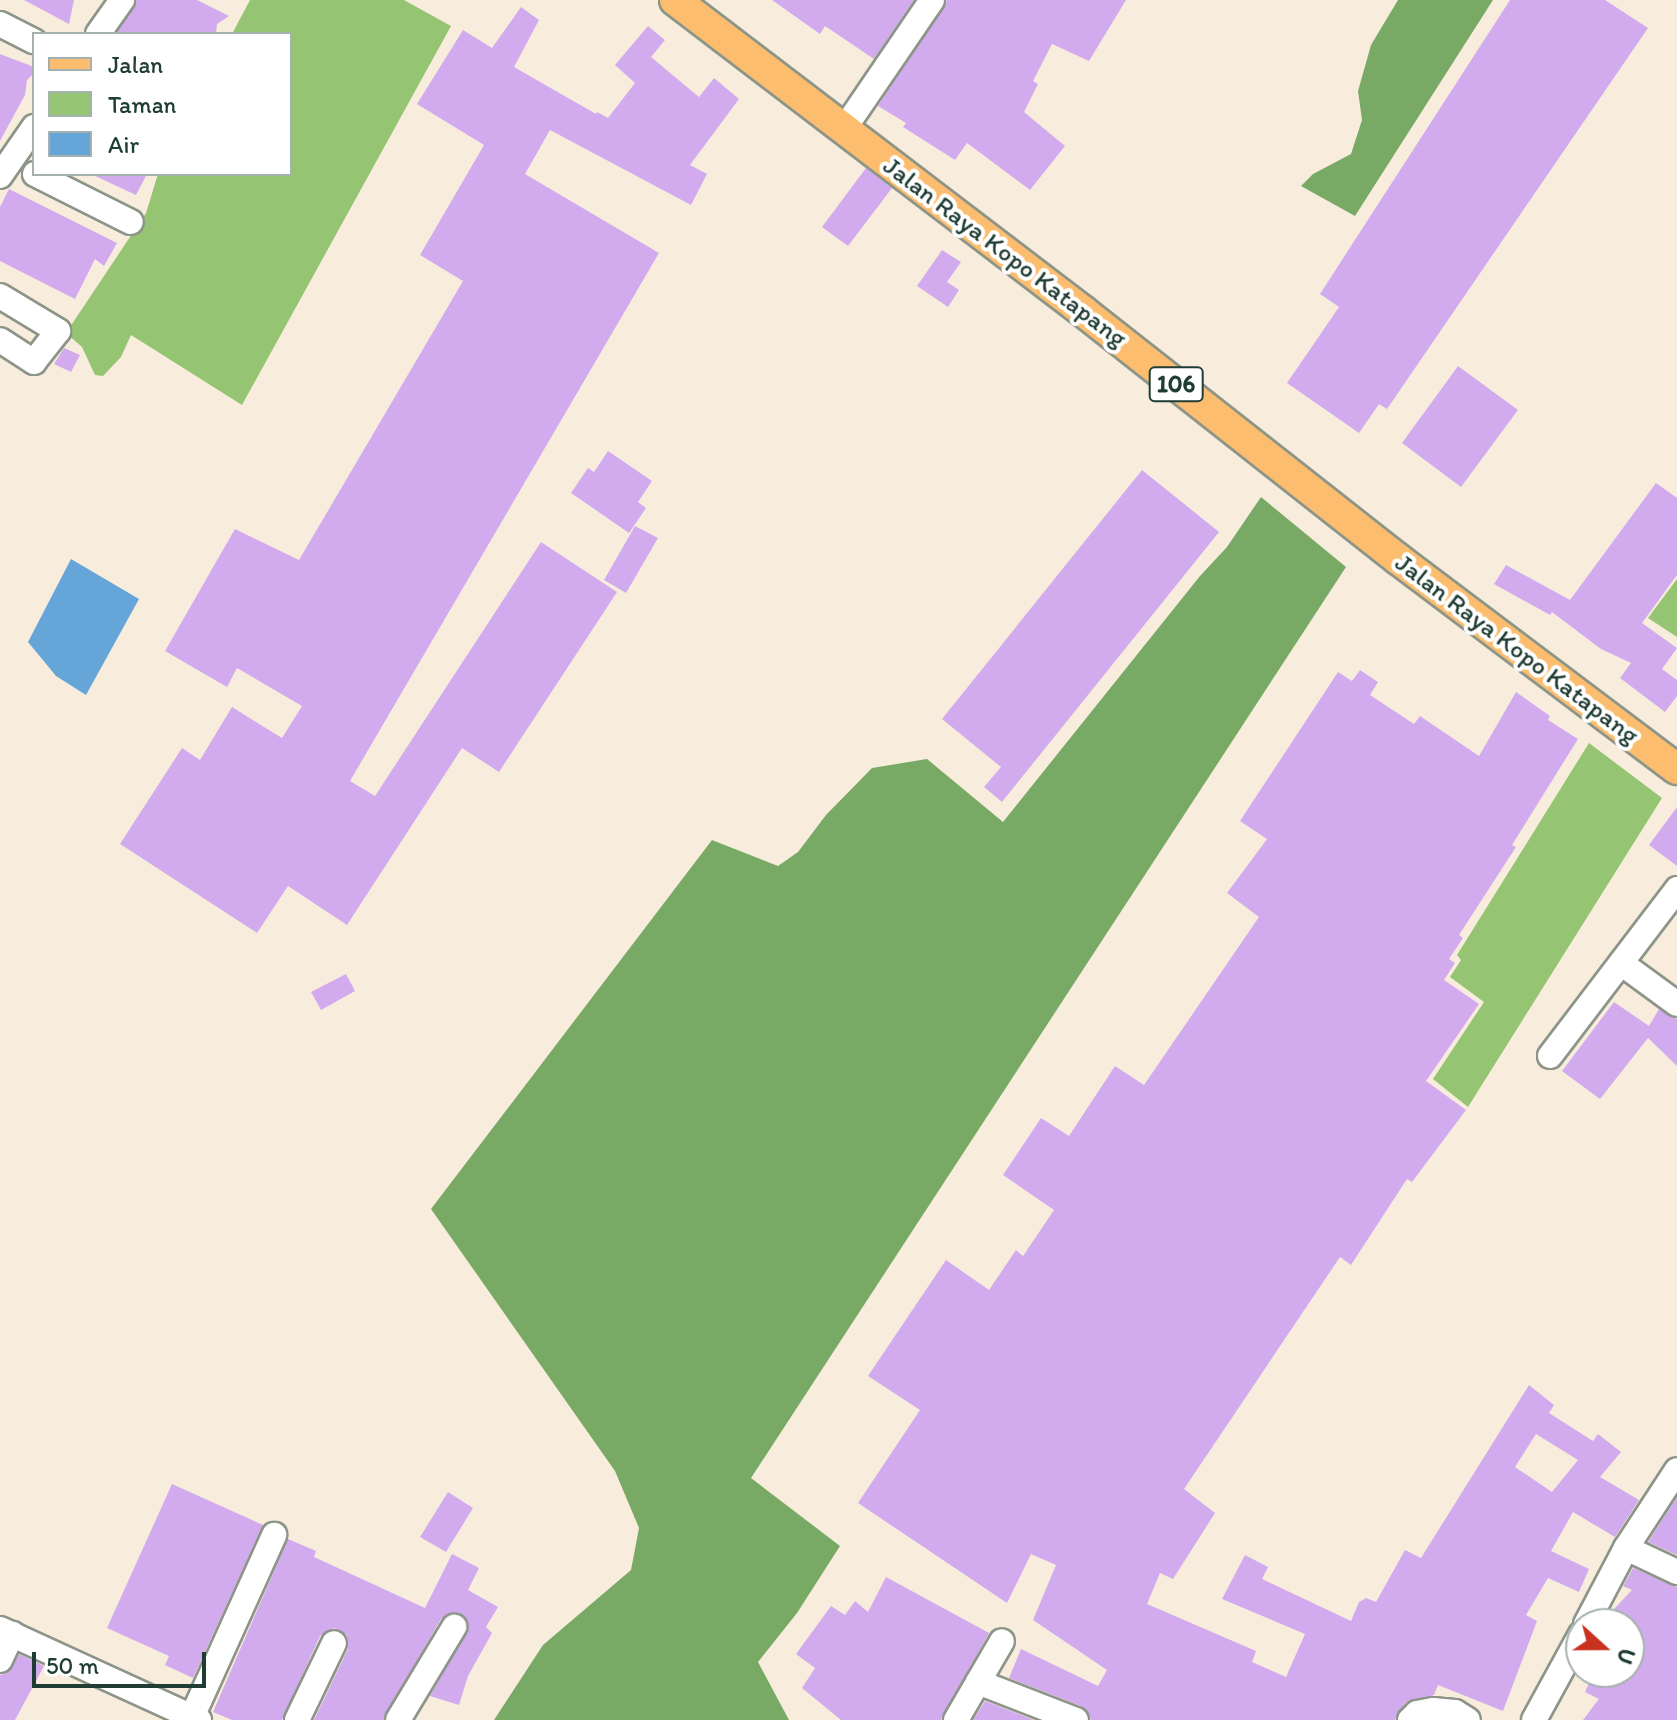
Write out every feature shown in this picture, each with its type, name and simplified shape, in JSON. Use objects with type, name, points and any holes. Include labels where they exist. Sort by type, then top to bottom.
[{"type":"main road","name":"Jalan Raya Kopo Katapang","points":[[675,0],[1386,550],[1677,769]]},
{"type":"street","points":[[99,32],[122,0]]},
{"type":"street","points":[[844,129],[932,0]]},
{"type":"street","points":[[0,24],[32,40]]},
{"type":"street","points":[[32,129],[3,165],[32,173]]},
{"type":"street","points":[[38,176],[131,222]]},
{"type":"street","points":[[0,296],[58,331],[34,362],[0,340]]},
{"type":"street","points":[[1550,1056],[1677,889]]},
{"type":"street","points":[[1621,963],[1677,1004]]},
{"type":"street","points":[[1594,1608],[1626,1548],[1677,1470]]},
{"type":"street","points":[[0,1660],[6,1631],[196,1718],[274,1535]]},
{"type":"street","points":[[1626,1548],[1677,1572]]},
{"type":"street","points":[[398,1720],[454,1627]]},
{"type":"street","points":[[956,1720],[1002,1641]]},
{"type":"street","points":[[297,1720],[334,1643]]},
{"type":"street","points":[[1534,1720],[1565,1663]]},
{"type":"street","points":[[978,1682],[1076,1720]]},
{"type":"street","points":[[1410,1720],[1417,1713],[1433,1710],[1455,1712],[1468,1720]]},
{"type":"green space","points":[[250,0],[404,0],[451,26],[242,405],[131,335],[121,357],[103,376],[95,375],[82,347],[66,333],[146,213],[157,176],[292,176],[292,32],[233,32]]},
{"type":"green space","points":[[1398,0],[1493,0],[1355,216],[1301,186],[1313,174],[1351,154],[1362,120],[1358,91],[1371,45]]},
{"type":"green space","points":[[1261,497],[1346,567],[751,1478],[840,1546],[797,1613],[758,1662],[789,1720],[494,1720],[543,1645],[631,1570],[639,1528],[615,1471],[431,1209],[712,840],[778,866],[798,852],[826,815],[872,768],[927,759],[1003,822],[1200,576],[1227,547]]},
{"type":"green space","points":[[1677,579],[1677,637],[1648,618]]},
{"type":"green space","points":[[1589,743],[1662,798],[1468,1107],[1433,1079],[1484,1002],[1450,977],[1461,960],[1457,955]]},
{"type":"water","points":[[71,559],[139,599],[86,695],[56,676],[28,642]]},
{"type":"building","points":[[24,0],[74,0],[69,24]]},
{"type":"building","points":[[137,0],[197,0],[229,16],[217,24],[216,32],[117,32]]},
{"type":"building","points":[[772,0],[914,0],[874,59],[825,26],[820,34]]},
{"type":"building","points":[[947,0],[1126,0],[1089,61],[1052,44],[1033,81],[1038,84],[1024,112],[1065,146],[1030,190],[967,143],[955,160],[903,127],[906,123],[878,106]]},
{"type":"building","points":[[1510,0],[1605,0],[1648,28],[1387,409],[1379,404],[1359,433],[1287,383],[1339,307],[1320,294]]},
{"type":"building","points":[[521,7],[539,20],[514,67],[596,114],[608,118],[635,83],[615,65],[648,26],[665,40],[651,57],[699,97],[714,78],[739,99],[690,165],[707,174],[691,205],[550,130],[525,174],[659,253],[350,781],[375,796],[541,542],[617,592],[499,772],[462,748],[347,925],[288,886],[257,933],[120,844],[182,748],[200,760],[232,707],[282,738],[302,706],[237,668],[227,687],[165,651],[235,529],[299,560],[463,281],[420,255],[484,145],[417,104],[463,30],[492,48]]},
{"type":"building","points":[[0,54],[32,66],[32,75],[27,80],[25,95],[0,141]]},
{"type":"building","points":[[866,168],[892,188],[848,246],[822,227]]},
{"type":"building","points":[[95,176],[146,176],[136,195]]},
{"type":"building","points":[[9,189],[117,243],[104,266],[95,259],[75,299],[0,261],[0,207]]},
{"type":"building","points":[[942,250],[961,262],[947,282],[959,290],[948,307],[917,286]]},
{"type":"building","points":[[64,348],[80,355],[71,372],[54,364]]},
{"type":"building","points":[[1458,366],[1518,410],[1461,487],[1402,443]]},
{"type":"building","points":[[608,451],[652,481],[638,502],[646,508],[629,533],[571,493],[588,468],[594,472]]},
{"type":"building","points":[[1142,470],[1219,532],[1002,802],[984,787],[1001,767],[942,719]]},
{"type":"building","points":[[1656,483],[1677,498],[1677,575],[1642,623],[1677,648],[1662,669],[1677,680],[1677,696],[1665,712],[1620,678],[1631,663],[1601,649],[1552,612],[1550,615],[1494,584],[1506,565],[1570,600]]},
{"type":"building","points":[[635,526],[658,538],[626,593],[604,580]]},
{"type":"building","points":[[1360,670],[1378,682],[1370,695],[1414,724],[1420,716],[1479,756],[1516,692],[1550,716],[1548,720],[1578,739],[1512,845],[1516,847],[1459,935],[1463,938],[1449,959],[1455,963],[1444,980],[1479,1004],[1426,1081],[1466,1110],[1412,1182],[1407,1179],[1351,1265],[1340,1257],[1184,1489],[1215,1513],[1173,1579],[1160,1573],[1147,1604],[1256,1651],[1252,1662],[1286,1677],[1305,1634],[1222,1599],[1245,1555],[1268,1567],[1262,1579],[1351,1621],[1359,1602],[1366,1598],[1376,1602],[1405,1550],[1421,1558],[1529,1385],[1554,1405],[1549,1413],[1593,1441],[1598,1434],[1621,1452],[1600,1477],[1639,1500],[1615,1537],[1573,1512],[1551,1551],[1589,1569],[1579,1592],[1548,1578],[1526,1615],[1537,1621],[1503,1711],[1438,1685],[1434,1695],[1406,1702],[1395,1720],[1091,1720],[1081,1706],[1009,1678],[1021,1649],[1098,1686],[1107,1670],[1033,1620],[1056,1565],[1031,1554],[1007,1603],[858,1503],[920,1410],[868,1376],[946,1260],[989,1290],[1016,1250],[1023,1256],[1054,1210],[1003,1175],[1041,1118],[1069,1136],[1115,1066],[1144,1085],[1259,917],[1227,893],[1267,839],[1240,821],[1338,672],[1352,681]],"holes":[[[1536,1434],[1578,1460],[1552,1492],[1515,1467]]]},
{"type":"building","points":[[1677,807],[1677,866],[1649,845]]},
{"type":"building","points":[[346,974],[355,991],[321,1010],[311,992]]},
{"type":"building","points":[[1614,1002],[1649,1026],[1659,1009],[1677,1019],[1677,1066],[1648,1038],[1600,1099],[1562,1071]]},
{"type":"building","points":[[172,1484],[263,1525],[193,1678],[165,1665],[169,1656],[107,1628]]},
{"type":"building","points":[[448,1492],[473,1508],[446,1552],[420,1537]]},
{"type":"building","points":[[1677,1497],[1677,1555],[1648,1542]]},
{"type":"building","points":[[288,1539],[316,1551],[314,1557],[425,1608],[452,1554],[479,1568],[468,1590],[498,1607],[486,1627],[492,1633],[468,1676],[459,1705],[430,1696],[469,1628],[462,1615],[454,1612],[441,1619],[383,1720],[314,1720],[348,1649],[347,1635],[334,1628],[320,1636],[282,1720],[232,1720],[213,1712]]},
{"type":"building","points":[[1633,1568],[1677,1587],[1677,1720],[1583,1720],[1599,1699],[1585,1692],[1587,1688],[1645,1688],[1645,1608],[1615,1608],[1632,1590],[1623,1586]]},
{"type":"building","points":[[886,1577],[989,1633],[941,1720],[841,1720],[802,1688],[815,1668],[796,1654],[831,1606],[845,1615],[855,1601],[868,1612]]},
{"type":"building","points":[[19,1654],[44,1666],[15,1720],[0,1720],[0,1675],[9,1672]]},
{"type":"building","points":[[985,1701],[1034,1720],[973,1720]]}]
